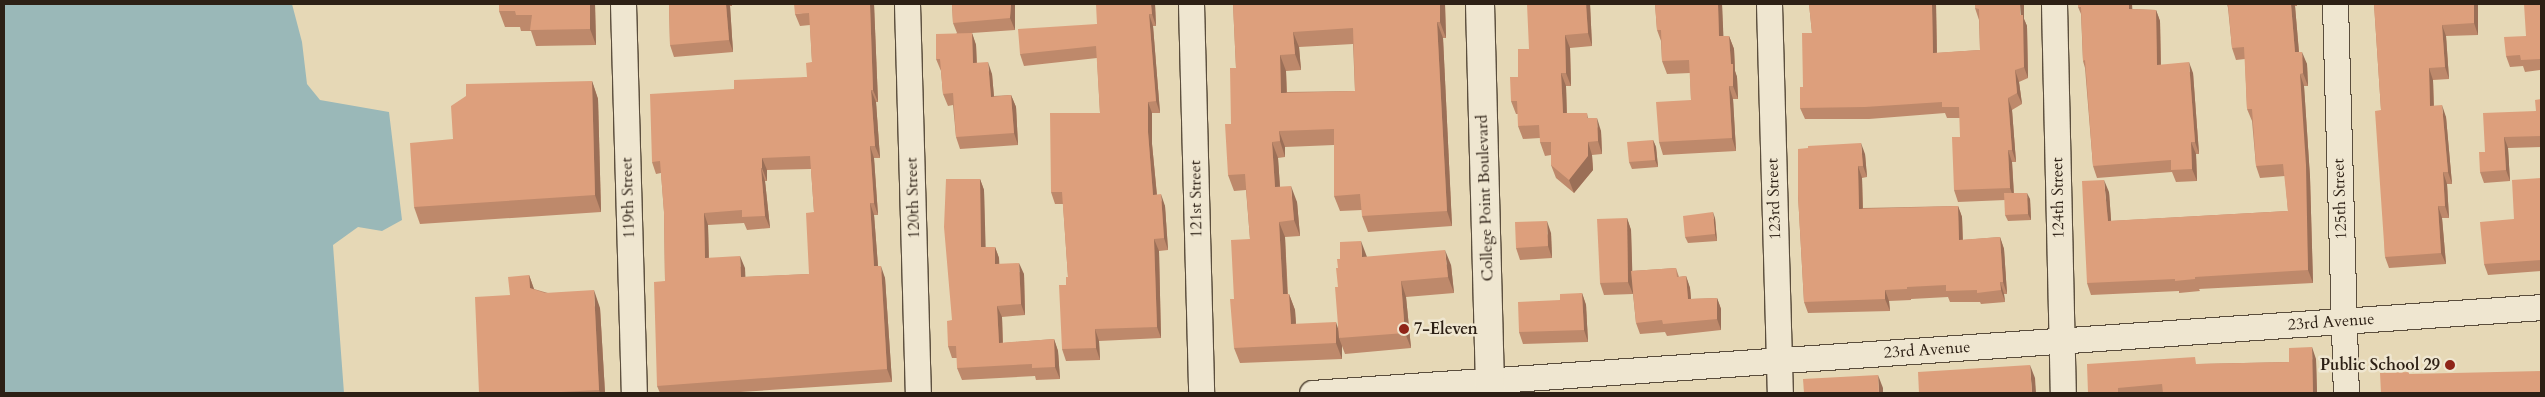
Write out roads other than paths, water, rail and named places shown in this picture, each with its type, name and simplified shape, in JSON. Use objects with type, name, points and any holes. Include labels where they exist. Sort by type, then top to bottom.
[{"type":"street","name":"119th Street","points":[[623,4],[634,393]]},
{"type":"street","name":"120th Street","points":[[907,4],[918,393]]},
{"type":"street","name":"121st Street","points":[[1191,4],[1201,393]]},
{"type":"street","name":"College Point Boulevard","points":[[1480,4],[1490,387]]},
{"type":"street","name":"123rd Street","points":[[1769,4],[1780,393]]},
{"type":"street","name":"124th Street","points":[[2054,4],[2063,393]]},
{"type":"street","name":"125th Street","points":[[2335,4],[2346,393]]},
{"type":"street","name":"23rd Avenue","points":[[1312,393],[1490,387],[1779,361],[2541,307]]},
{"type":"water","points":[[4,4],[292,4],[302,42],[307,84],[320,100],[389,112],[402,220],[382,231],[358,227],[333,245],[344,393],[4,393]]},
{"type":"place","name":"7-Eleven","points":[[1404,329]]},
{"type":"place","name":"Public School 29","points":[[2450,365]]}]
